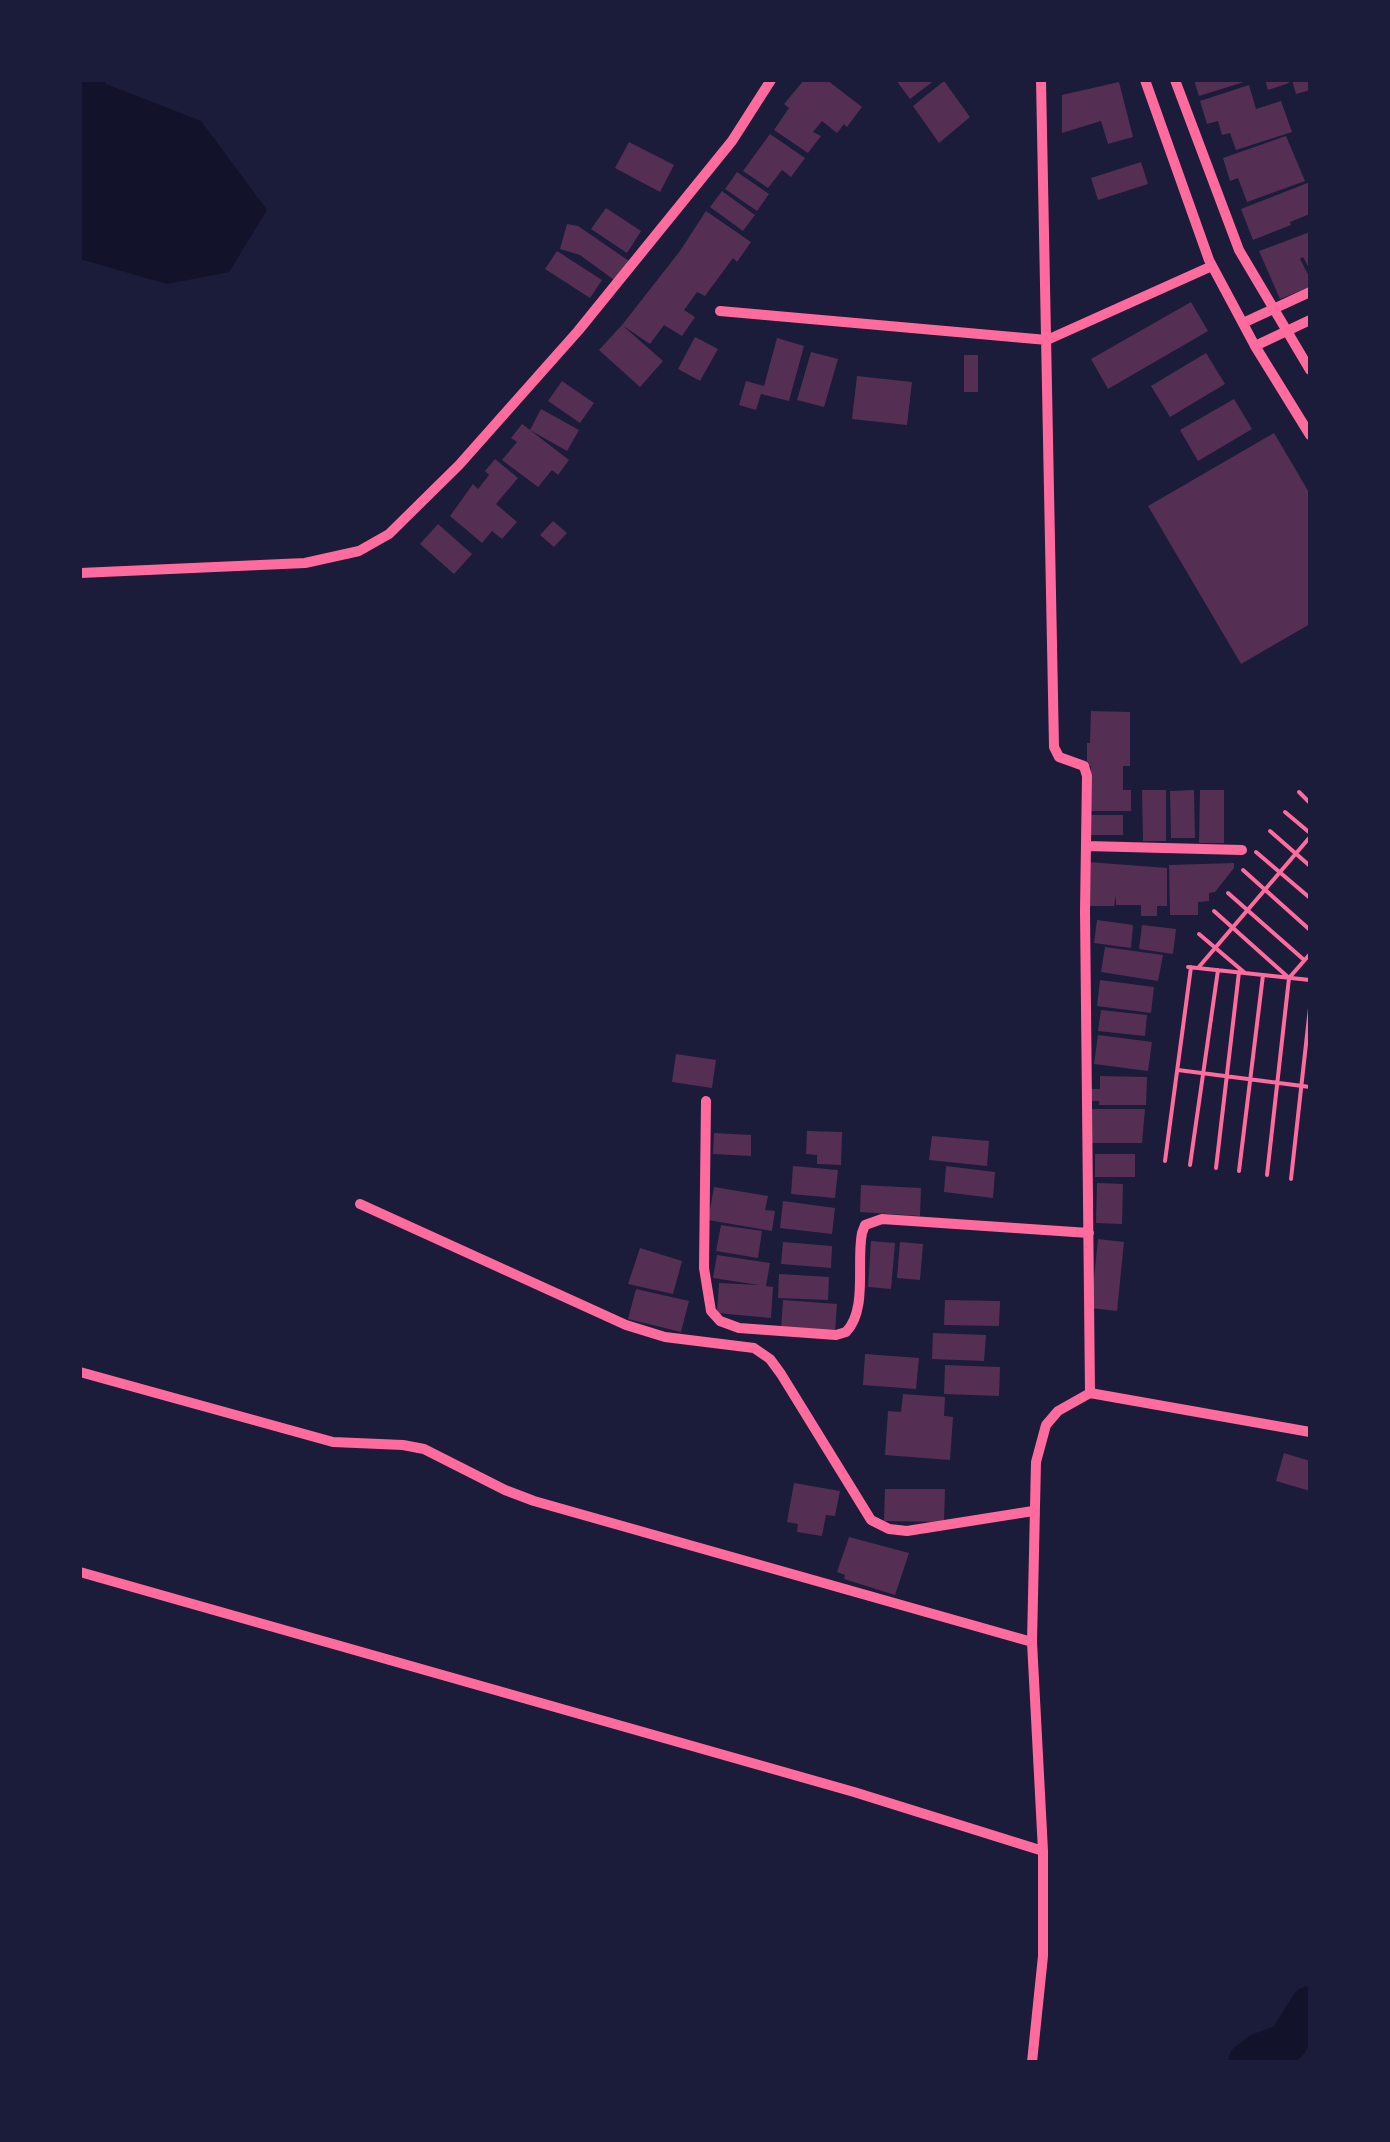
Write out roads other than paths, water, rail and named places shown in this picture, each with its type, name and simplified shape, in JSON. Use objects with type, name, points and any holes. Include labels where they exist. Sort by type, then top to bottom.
[{"type":"street","points":[[80,573],[338,558],[375,544],[459,465],[578,332],[732,141],[771,80]]},
{"type":"street","points":[[1041,80],[1054,752],[1084,766],[1087,791],[1090,1393]]},
{"type":"street","points":[[1145,80],[1212,266],[1310,435]]},
{"type":"street","points":[[1175,80],[1239,250],[1310,370]]},
{"type":"street","points":[[720,311],[1048,340],[1212,266]]},
{"type":"street","points":[[1243,323],[1310,292]]},
{"type":"street","points":[[1255,346],[1310,320]]},
{"type":"street","points":[[1086,846],[1242,850]]},
{"type":"street","points":[[706,1101],[707,1300],[711,1311],[728,1326],[821,1335],[846,1332],[858,1305],[862,1234],[865,1225],[882,1219],[1089,1234]]},
{"type":"street","points":[[360,1204],[626,1326],[665,1336],[754,1348],[770,1359],[781,1374],[871,1520],[889,1530],[907,1531],[1033,1511]]},
{"type":"street","points":[[80,1372],[333,1442],[424,1449],[534,1501],[1032,1642]]},
{"type":"street","points":[[1032,2062],[1042,1956],[1043,1852],[1032,1642],[1033,1511],[1036,1462],[1046,1425],[1058,1411],[1090,1393],[1310,1432]]},
{"type":"street","points":[[80,1572],[854,1792],[1043,1852]]},
{"type":"waterway","points":[[1248,2062],[1287,2043],[1310,2006]]}]
